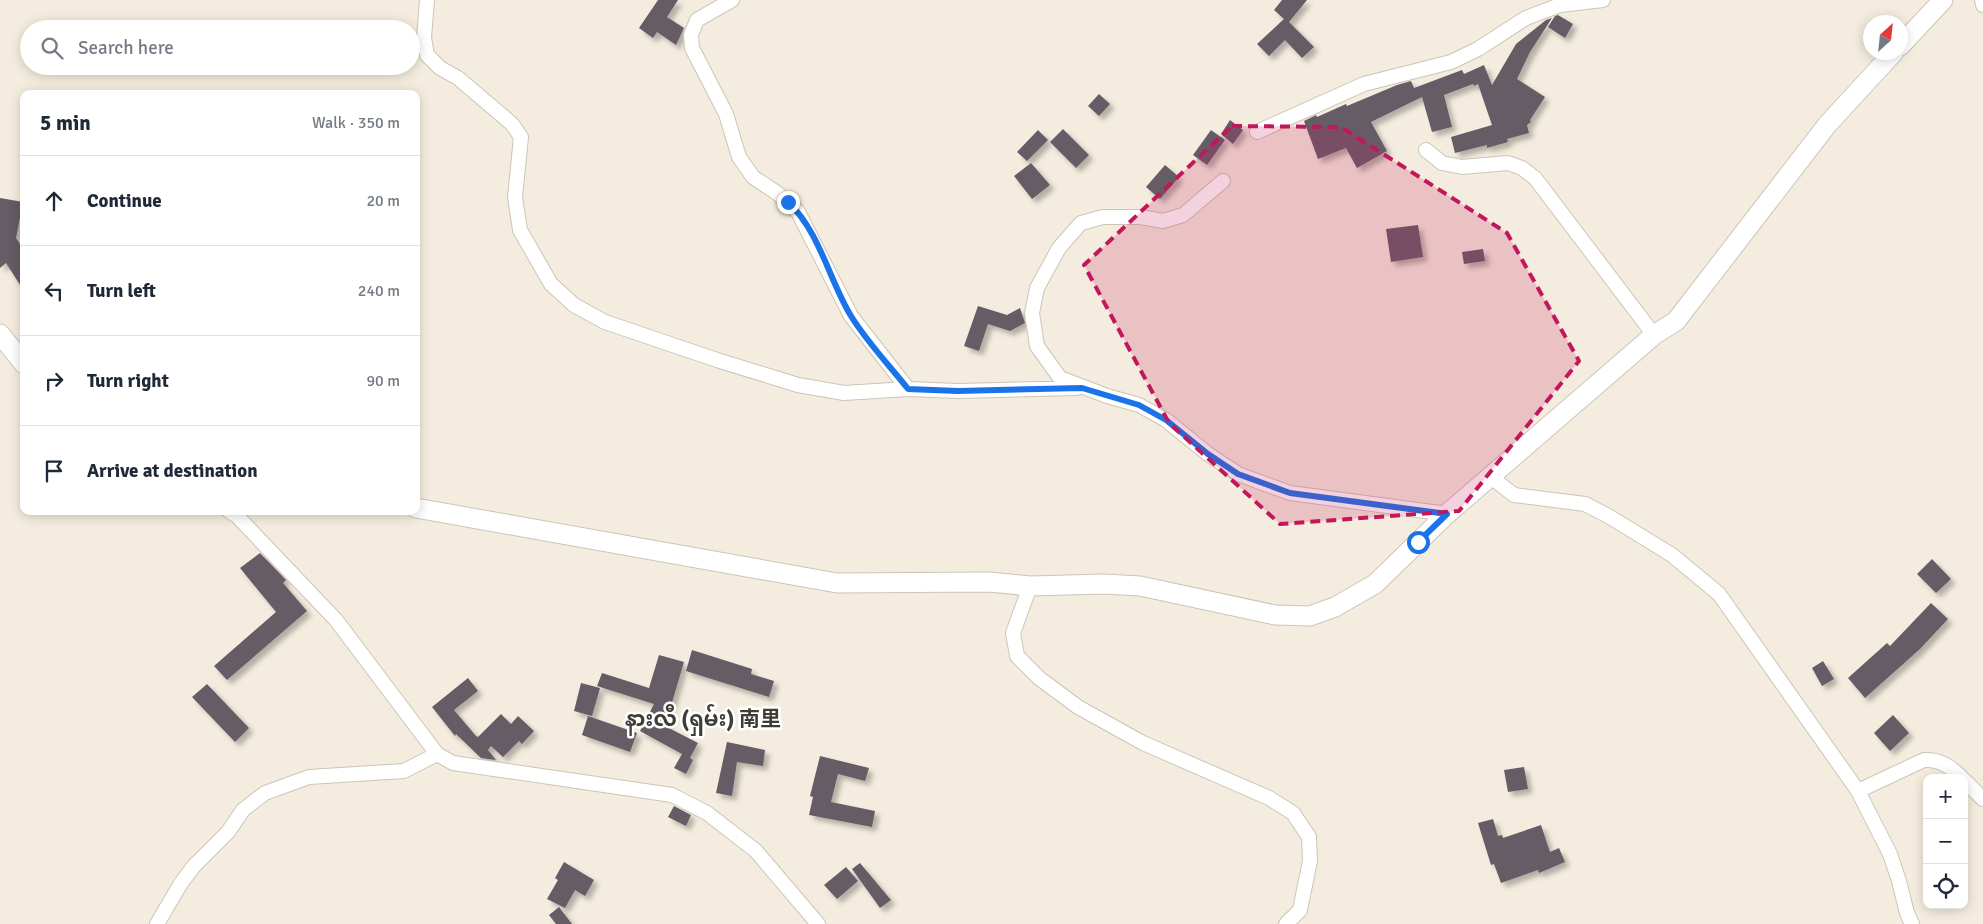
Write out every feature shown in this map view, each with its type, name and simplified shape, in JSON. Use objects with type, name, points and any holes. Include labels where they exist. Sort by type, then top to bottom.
[{"type":"main road","points":[[1908,37],[1943,0]]},
{"type":"main road","points":[[420,509],[837,583],[989,582],[1030,586],[1104,584],[1140,586],[1275,615],[1310,616],[1335,607],[1375,584],[1447,514],[1654,335],[1676,321],[1827,125],[1887,60]]},
{"type":"main road","points":[[0,334],[20,359]]},
{"type":"street","points":[[427,0],[424,38],[427,56],[440,68],[458,78],[505,118],[520,137],[515,197],[520,230],[551,284],[574,305],[605,322],[717,360],[798,385],[844,393],[908,389],[958,391],[1082,388]]},
{"type":"street","points":[[732,0],[697,20],[691,35],[692,48],[726,114],[739,157],[753,177],[777,193],[798,212],[851,316],[908,389]]},
{"type":"street","points":[[1258,132],[1364,84],[1451,62],[1478,50],[1526,18],[1560,5],[1603,0]]},
{"type":"street","points":[[1982,0],[1983,5]]},
{"type":"street","points":[[1426,150],[1442,163],[1462,166],[1508,163],[1522,168],[1529,173],[1535,178],[1654,335]]},
{"type":"street","points":[[1223,181],[1183,215],[1162,221],[1140,217],[1103,217],[1081,223],[1059,248],[1037,288],[1032,313],[1036,346],[1060,378],[1082,388],[1139,405],[1166,420],[1208,454],[1238,474],[1290,493],[1447,514]]},
{"type":"street","points":[[1491,477],[1514,495],[1585,504],[1672,555],[1719,594],[1858,791],[1890,854],[1912,924]]},
{"type":"street","points":[[235,515],[336,620],[437,754],[453,763],[672,795],[706,813],[756,851],[818,924]]},
{"type":"street","points":[[1030,586],[1013,633],[1016,656],[1039,678],[1078,707],[1143,743],[1270,798],[1293,813],[1309,836],[1310,861],[1299,924]]},
{"type":"street","points":[[157,924],[181,883],[194,866],[228,832],[243,810],[265,793],[309,776],[404,771],[437,754]]},
{"type":"street","points":[[1858,791],[1924,760],[1933,759],[1951,767],[1958,774]]},
{"type":"street","points":[[1968,784],[1983,799]]},
{"type":"street","points":[[1286,924],[1300,910]]},
{"type":"highlighted area","points":[[1232,126],[1341,127],[1507,233],[1579,361],[1459,511],[1280,524],[1169,423],[1084,265]]},
{"type":"building","points":[[658,0],[678,0],[667,17],[684,28],[676,45],[657,32],[653,38],[639,28]]},
{"type":"building","points":[[1282,0],[1307,0],[1289,22],[1314,47],[1302,58],[1285,40],[1269,56],[1257,44],[1284,19],[1274,10]]},
{"type":"building","points":[[1558,15],[1573,24],[1565,38],[1548,27],[1555,16]]},
{"type":"building","points":[[1552,18],[1530,52],[1517,79],[1545,97],[1530,120],[1531,122],[1527,125],[1529,133],[1507,139],[1508,142],[1487,148],[1487,145],[1455,153],[1451,137],[1492,125],[1478,84],[1474,86],[1473,84],[1444,95],[1452,127],[1432,132],[1422,97],[1371,122],[1387,151],[1357,168],[1346,148],[1318,159],[1304,121],[1346,104],[1347,106],[1397,85],[1411,81],[1414,88],[1462,70],[1464,74],[1484,65],[1492,85],[1516,44],[1546,20]]},
{"type":"building","points":[[1099,94],[1110,104],[1099,116],[1088,106]]},
{"type":"building","points":[[1230,120],[1243,130],[1233,144],[1221,134]]},
{"type":"building","points":[[1063,129],[1089,155],[1076,168],[1050,142]]},
{"type":"building","points":[[1038,130],[1048,140],[1027,161],[1017,152]]},
{"type":"building","points":[[1211,130],[1225,140],[1207,165],[1193,155]]},
{"type":"building","points":[[1031,163],[1050,185],[1032,199],[1014,176]]},
{"type":"building","points":[[1165,165],[1179,177],[1160,199],[1146,187]]},
{"type":"building","points":[[0,198],[20,201],[20,217],[16,238],[20,244],[20,285],[6,263],[0,268]]},
{"type":"building","points":[[1418,225],[1423,257],[1391,262],[1386,229]]},
{"type":"building","points":[[1483,249],[1485,261],[1464,264],[1462,252]]},
{"type":"building","points":[[978,306],[1007,315],[1020,308],[1025,323],[1010,331],[988,324],[979,351],[964,346]]},
{"type":"building","points":[[260,553],[286,580],[283,583],[307,611],[227,680],[214,666],[276,612],[240,568]]},
{"type":"building","points":[[1932,559],[1951,579],[1936,593],[1917,574]]},
{"type":"building","points":[[1931,603],[1948,619],[1920,649],[1865,698],[1848,678],[1887,643],[1890,646]]},
{"type":"building","points":[[692,650],[752,669],[751,674],[774,681],[769,697],[686,671]]},
{"type":"building","points":[[659,655],[684,662],[665,726],[698,743],[690,758],[693,760],[686,774],[674,768],[682,754],[640,731],[654,704],[597,686],[602,673],[649,688]]},
{"type":"building","points":[[1823,661],[1834,679],[1822,686],[1812,668]]},
{"type":"building","points":[[468,678],[478,691],[454,710],[476,736],[478,737],[501,714],[511,724],[518,716],[534,731],[522,744],[519,741],[503,757],[491,746],[488,750],[496,760],[481,758],[456,734],[455,736],[432,707]]},
{"type":"building","points":[[581,683],[600,688],[592,716],[574,711]]},
{"type":"building","points":[[207,684],[249,728],[235,742],[192,697]]},
{"type":"building","points":[[1893,715],[1909,733],[1890,751],[1874,733]]},
{"type":"building","points":[[588,716],[637,733],[630,752],[582,735]]},
{"type":"building","points":[[727,742],[765,750],[763,766],[737,762],[732,796],[716,793]]},
{"type":"building","points":[[820,756],[869,768],[865,781],[838,774],[831,802],[875,811],[872,827],[809,815],[813,797],[810,796]]},
{"type":"building","points":[[1524,767],[1528,789],[1508,792],[1504,770]]},
{"type":"building","points":[[674,806],[691,815],[686,826],[668,817]]},
{"type":"building","points":[[1493,819],[1498,836],[1502,835],[1503,838],[1541,825],[1550,852],[1559,848],[1565,862],[1539,873],[1538,870],[1501,883],[1494,864],[1491,865],[1478,823]]},
{"type":"building","points":[[564,862],[594,880],[585,896],[575,890],[565,908],[547,899],[558,880],[555,878]]},
{"type":"building","points":[[860,863],[891,900],[880,908],[852,869]]},
{"type":"building","points":[[846,867],[858,881],[837,899],[824,885]]},
{"type":"building","points":[[559,907],[572,924],[556,924],[549,915]]},
{"type":"district","name":"နားလီ (ရှမ်း) 南里","points":[[703,719]]},
{"type":"route","points":[[788,202],[798,212],[816,242],[851,316],[908,389],[958,391],[1082,388],[1139,405],[1166,420],[1208,454],[1238,474],[1290,493],[1447,514],[1418,542]]}]
